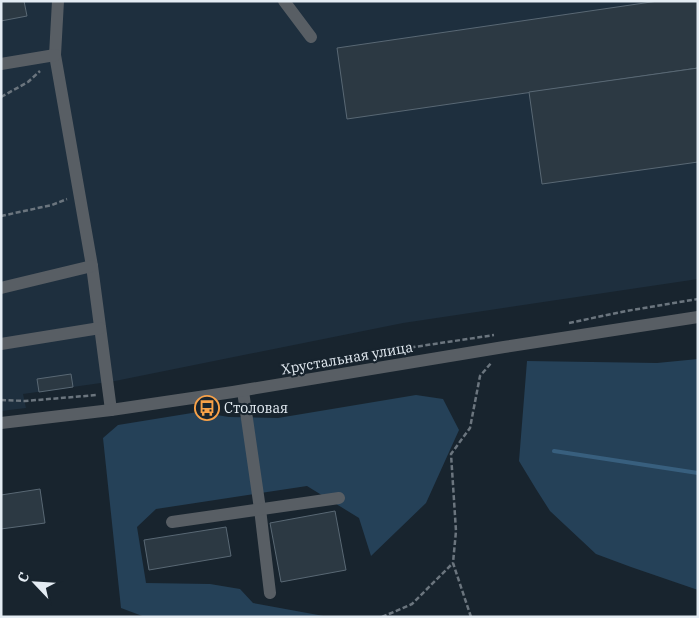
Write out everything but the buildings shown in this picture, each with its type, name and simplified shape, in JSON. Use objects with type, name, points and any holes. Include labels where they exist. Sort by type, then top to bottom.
[{"type":"street","points":[[58,1],[55,55],[92,266],[111,410]]},
{"type":"street","points":[[284,1],[311,37]]},
{"type":"street","points":[[1,64],[55,55]]},
{"type":"street","points":[[1,288],[92,266]]},
{"type":"street","name":"Хрустальная улица","points":[[1,422],[111,410],[243,391],[504,347],[698,317]]},
{"type":"street","points":[[1,344],[100,328]]},
{"type":"street","points":[[243,391],[270,592]]},
{"type":"street","points":[[172,522],[339,498]]},
{"type":"path","points":[[1,97],[28,82],[55,55]]},
{"type":"path","points":[[1,216],[52,205],[79,194]]},
{"type":"path","points":[[471,617],[453,563],[456,531],[452,454],[470,428],[480,376],[504,347]]},
{"type":"path","points":[[1,400],[25,401],[109,394]]},
{"type":"path","points":[[382,617],[412,604],[453,563]]},
{"type":"shaded area","points":[[1,1],[698,1],[698,279],[403,323],[115,381],[23,394],[26,408],[1,411]]},
{"type":"shaded area","points":[[698,359],[698,590],[596,554],[550,511],[519,461],[527,361],[657,363]]},
{"type":"shaded area","points":[[416,395],[443,399],[459,430],[426,503],[371,556],[359,518],[307,486],[156,509],[137,527],[146,583],[210,584],[240,589],[253,603],[329,617],[145,617],[121,608],[103,438],[118,425],[198,412],[229,417],[278,418]]},
{"type":"waterway","points":[[554,451],[698,473]]},
{"type":"place","name":"Столовая","points":[[207,408]]}]
